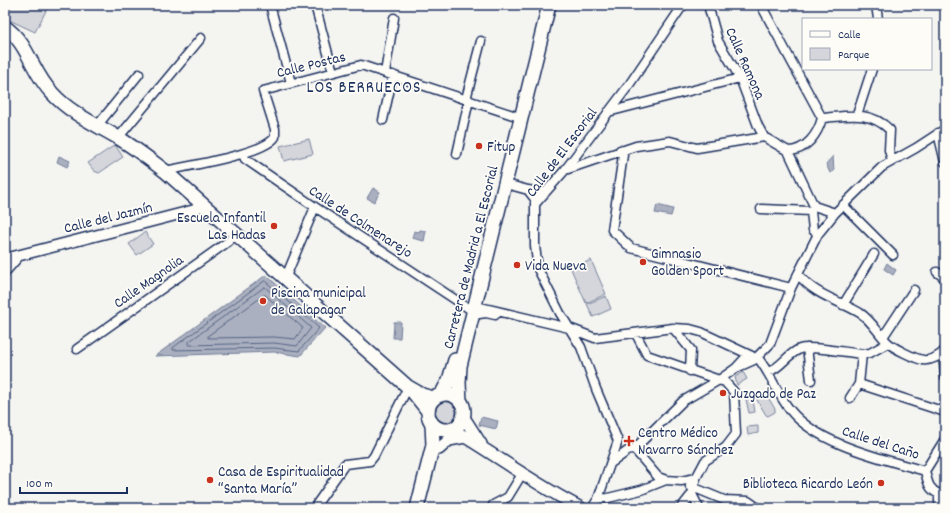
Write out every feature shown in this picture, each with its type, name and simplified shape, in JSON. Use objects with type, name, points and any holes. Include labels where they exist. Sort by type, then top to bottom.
[{"type":"main road","name":"Carretera de Madrid a El Escorial","points":[[460,402],[460,366],[472,308],[516,116],[548,6]]},
{"type":"main road","name":"Carretera de Madrid a El Escorial","points":[[437,396],[452,369],[472,308],[506,184],[548,6]]},
{"type":"main road","points":[[5,27],[15,34],[24,46],[43,83],[62,103],[96,126],[143,154],[165,171],[410,389],[428,411]]},
{"type":"main road","points":[[410,389],[422,395],[452,395],[460,402],[463,409],[463,416],[459,424],[449,429],[439,449],[424,508]]},
{"type":"main road","points":[[437,396],[431,402],[428,411],[429,419],[437,428],[449,429],[466,437],[484,447],[540,486],[582,508]]},
{"type":"main road","points":[[463,416],[484,447]]},
{"type":"main road","points":[[417,508],[433,445],[432,424]]},
{"type":"main road","points":[[439,449],[449,440],[466,437]]},
{"type":"street","points":[[270,5],[291,83]]},
{"type":"street","points":[[315,5],[333,72]]},
{"type":"street","name":"Calle de El Escorial","points":[[611,462],[618,441],[596,389],[581,347],[570,331],[538,269],[535,246],[535,204],[565,170],[608,112],[683,5]]},
{"type":"street","name":"Calle Ramona","points":[[708,5],[718,41],[740,78],[758,126],[764,137]]},
{"type":"street","points":[[761,5],[822,118],[819,129],[805,146],[788,151]]},
{"type":"street","points":[[876,5],[878,18]]},
{"type":"street","points":[[385,73],[394,18]]},
{"type":"street","points":[[118,138],[201,38]]},
{"type":"street","points":[[457,154],[481,41]]},
{"type":"street","name":"Calle Postas","points":[[165,171],[243,154],[267,145],[275,137],[275,130],[263,91],[361,65],[516,116]]},
{"type":"street","points":[[857,115],[872,70]]},
{"type":"street","points":[[96,126],[139,74]]},
{"type":"street","points":[[383,120],[393,75]]},
{"type":"street","points":[[608,112],[740,78]]},
{"type":"street","points":[[822,118],[857,115],[882,122],[890,130],[889,150],[892,161]]},
{"type":"street","points":[[733,370],[758,358],[770,344],[791,288],[818,234],[835,213],[875,173],[942,131],[945,162]]},
{"type":"street","points":[[565,170],[620,150],[636,146],[670,142],[697,148],[764,137],[788,151],[812,208],[813,230],[818,234]]},
{"type":"street","points":[[620,150],[623,156],[612,230],[631,248],[791,288]]},
{"type":"street","name":"Calle de Colmenarejo","points":[[243,154],[245,159],[315,207],[472,308],[486,313],[570,331]]},
{"type":"street","points":[[506,184],[545,193]]},
{"type":"street","points":[[528,190],[535,198],[535,204]]},
{"type":"street","name":"Calle del Jazmín","points":[[5,259],[195,210],[201,204]]},
{"type":"street","points":[[843,205],[892,255]]},
{"type":"street","points":[[285,279],[315,207]]},
{"type":"street","points":[[761,209],[812,208],[835,213]]},
{"type":"street","name":"Calle Magnolia","points":[[77,349],[229,241],[234,234]]},
{"type":"street","points":[[5,271],[20,254]]},
{"type":"street","points":[[843,305],[874,254]]},
{"type":"street","points":[[938,272],[945,278]]},
{"type":"street","points":[[798,274],[806,284],[867,318],[886,340],[923,360],[938,356],[944,351]]},
{"type":"street","points":[[768,372],[776,370],[791,354],[801,349],[807,348],[862,354],[870,352],[886,340],[914,290]]},
{"type":"street","name":"Calle de Colmenarejo","points":[[472,308],[480,307],[595,338]]},
{"type":"street","points":[[673,328],[690,350],[690,371]]},
{"type":"street","name":"Calle de Colmenarejo","points":[[581,347],[587,339],[636,334],[673,328],[690,329],[701,332],[748,355],[758,358]]},
{"type":"street","points":[[636,334],[647,356],[720,380],[730,386],[734,392]]},
{"type":"street","points":[[807,348],[811,380]]},
{"type":"street","points":[[944,351],[945,376]]},
{"type":"street","points":[[850,398],[859,384],[862,354]]},
{"type":"street","points":[[592,508],[598,499],[611,462],[629,450],[634,449],[683,401],[720,380],[748,355]]},
{"type":"street","name":"Calle del Caño","points":[[758,358],[768,372],[789,409],[805,423],[842,445],[925,471],[929,486],[932,490],[942,493]]},
{"type":"street","points":[[681,508],[693,491],[696,478],[705,461],[726,447],[737,430],[733,370]]},
{"type":"street","points":[[859,384],[945,412]]},
{"type":"street","points":[[314,508],[345,464],[370,460],[374,456],[410,389]]},
{"type":"street","points":[[925,471],[945,439]]},
{"type":"street","points":[[634,449],[658,476],[666,480],[681,482],[696,478]]},
{"type":"street","points":[[492,508],[493,505],[508,497],[522,474]]},
{"type":"street","points":[[598,499],[641,490],[666,480]]},
{"type":"street","points":[[681,482],[693,491],[724,500],[748,501],[758,508]]},
{"type":"street","points":[[693,491],[699,508]]},
{"type":"street","points":[[942,493],[939,502],[942,508]]},
{"type":"green space","points":[[5,5],[49,5],[35,32],[5,18]]},
{"type":"green space","points":[[309,139],[313,154],[284,161],[280,146]]},
{"type":"green space","points":[[115,145],[123,157],[99,173],[94,171],[88,163]]},
{"type":"green space","points":[[145,232],[153,244],[137,255],[129,244]]},
{"type":"green space","points":[[591,260],[606,294],[586,303],[571,269]]},
{"type":"green space","points":[[606,296],[611,309],[593,317],[587,304]]},
{"type":"green space","points":[[743,372],[747,379],[737,385],[735,377]]},
{"type":"green space","points":[[752,394],[755,412],[749,413],[745,395]]},
{"type":"green space","points":[[766,394],[775,409],[775,412],[768,416],[757,400],[757,397]]},
{"type":"green space","points":[[445,401],[453,404],[456,412],[453,420],[445,423],[437,420],[434,412],[437,404]]},
{"type":"green space","points":[[758,426],[758,433],[748,435],[747,427]]},
{"type":"water","points":[[59,156],[70,161],[67,167],[57,162]]},
{"type":"water","points":[[833,156],[834,171],[830,173],[826,164]]},
{"type":"water","points":[[373,188],[380,192],[374,202],[367,198]]},
{"type":"water","points":[[657,205],[673,209],[671,216],[655,213]]},
{"type":"water","points":[[420,230],[426,231],[424,241],[412,238],[414,231],[419,232]]},
{"type":"water","points":[[887,263],[896,270],[893,275],[884,269]]},
{"type":"water","name":"Piscina municipal de Galapagar","points":[[266,275],[325,328],[300,356],[274,352],[155,356]]},
{"type":"water","points":[[394,322],[401,322],[400,338],[393,338]]},
{"type":"water","points":[[481,417],[498,421],[496,429],[479,425]]},
{"type":"place","name":"Fitup","points":[[479,146]]},
{"type":"place","name":"Escuela Infantil Las Hadas","points":[[274,226]]},
{"type":"place","name":"Gimnasio Golden Sport","points":[[643,262]]},
{"type":"place","name":"Vida Nueva","points":[[517,265]]},
{"type":"place","name":"Piscina municipal de Galapagar","points":[[263,301]]},
{"type":"place","name":"Juzgado de Paz","points":[[723,393]]},
{"type":"place","name":"Centro Médico Navarro Sánchez","points":[[629,441]]},
{"type":"place","name":"Casa de Espiritualidad “Santa María”","points":[[210,480]]},
{"type":"place","name":"Biblioteca Ricardo León","points":[[881,483]]},
{"type":"district","name":"LOS BERRUECOS","points":[[364,86]]}]
